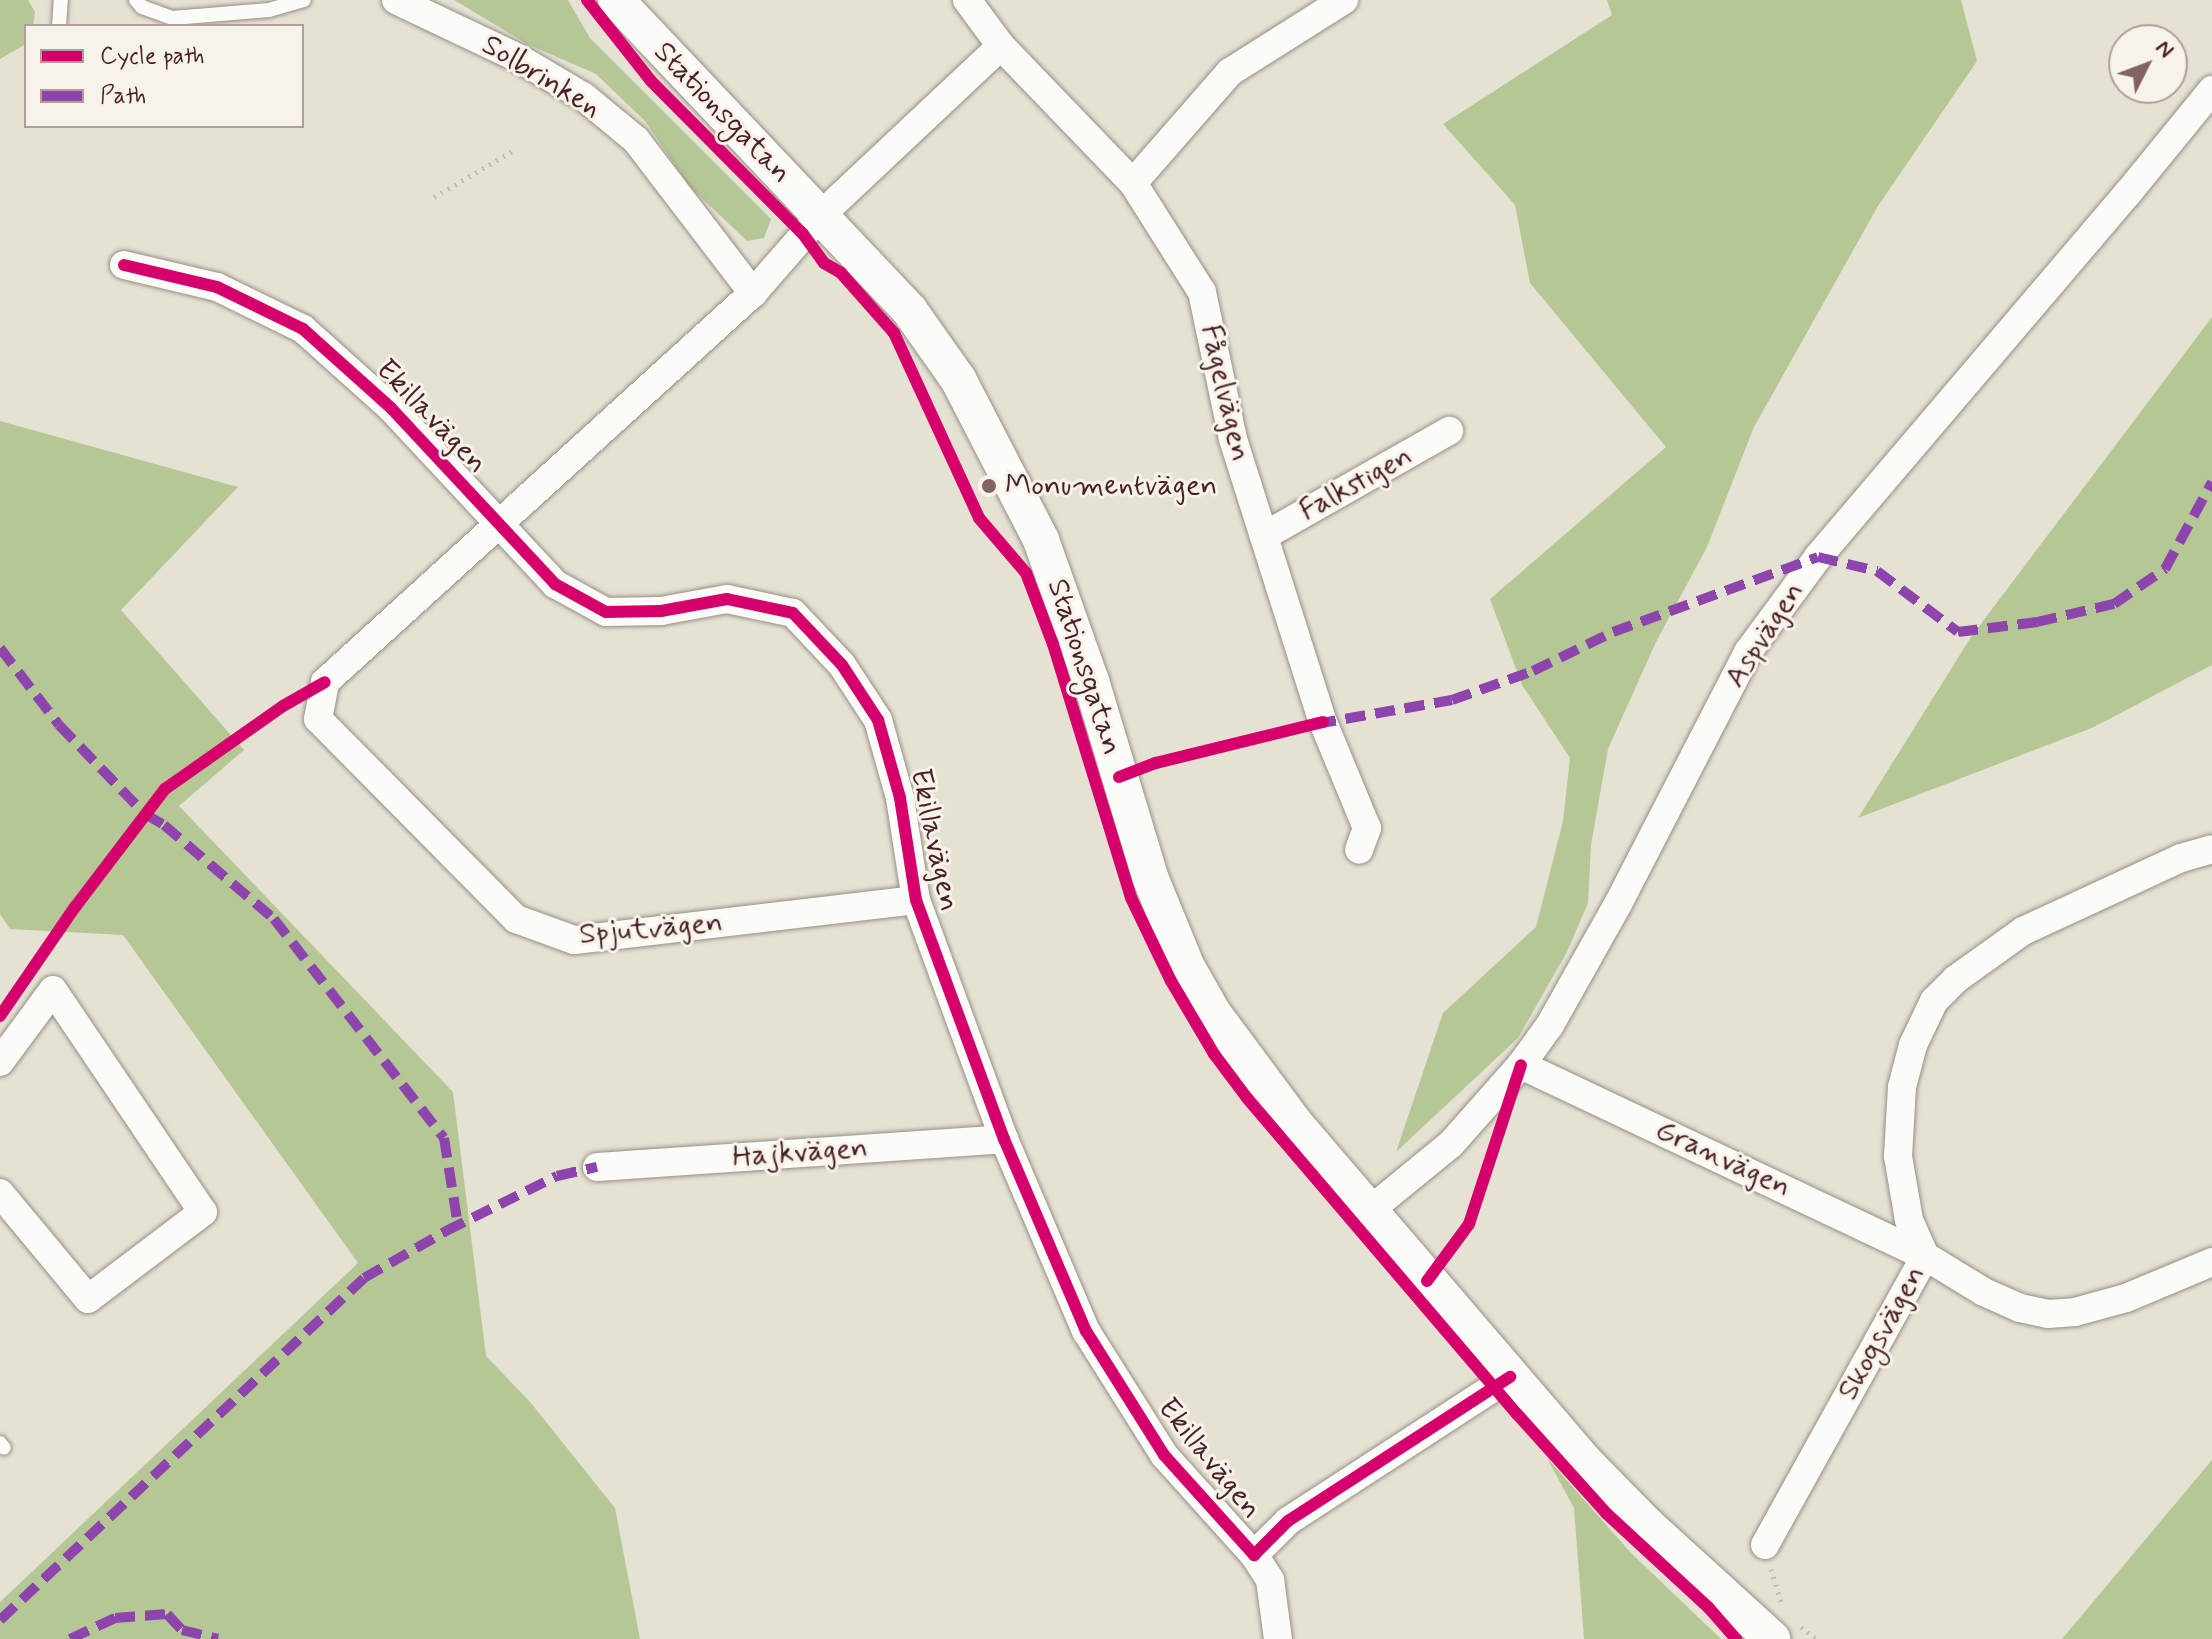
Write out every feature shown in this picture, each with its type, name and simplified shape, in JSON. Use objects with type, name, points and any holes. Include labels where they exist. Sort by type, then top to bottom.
[{"type":"street","name":"Solbrinken","points":[[396,0],[520,59],[584,97],[636,140],[753,293]]},
{"type":"street","name":"Stationsgatan","points":[[616,0],[742,138],[821,215],[910,311],[958,379],[1021,499],[1060,591],[1150,877],[1187,967],[1213,1013],[1297,1126],[1510,1377],[1648,1526],[1778,1626]]},
{"type":"street","name":"Fågelvägen","points":[[967,0],[1001,46],[1133,183],[1202,292],[1233,439],[1323,722],[1367,828],[1359,850]]},
{"type":"street","points":[[1133,183],[1230,72],[1344,0]]},
{"type":"street","points":[[499,525],[753,293],[821,215],[1001,46]]},
{"type":"street","name":"Aspvägen","points":[[1369,1211],[1451,1144],[1521,1065],[1578,977],[1748,652],[1818,557],[2212,90]]},
{"type":"street","name":"Ekillavägen","points":[[124,265],[217,287],[303,329],[391,408],[555,584],[606,612],[661,611],[727,599],[793,613],[842,665],[878,720],[900,798],[916,900],[1004,1139],[1086,1331],[1164,1455],[1254,1555],[1288,1521],[1510,1377]]},
{"type":"street","name":"Falkstigen","points":[[1264,536],[1449,431]]},
{"type":"street","name":"Spjutvägen","points":[[499,525],[325,682],[318,719],[516,919],[574,940],[916,900]]},
{"type":"street","name":"Skogsvägen","points":[[1765,1545],[1925,1256],[1909,1220],[1898,1156],[1902,1087],[1913,1045],[1934,1001],[1956,979],[2023,931],[2181,858],[2212,849]]},
{"type":"street","points":[[0,1062],[53,990],[203,1212],[88,1299],[0,1193]]},
{"type":"street","name":"Granvägen","points":[[1521,1065],[1925,1256],[1984,1292],[2020,1308],[2048,1314],[2075,1312],[2126,1298],[2212,1262]]},
{"type":"street","name":"Hajkvägen","points":[[597,1167],[1004,1139]]},
{"type":"street","points":[[1254,1555],[1270,1580],[1278,1639]]},
{"type":"lane","points":[[59,24],[61,0]]},
{"type":"lane","points":[[136,0],[142,7],[173,18],[269,10],[304,0]]},
{"type":"path","points":[[434,197],[514,150]]},
{"type":"path","points":[[1765,1545],[1778,1626]]},
{"type":"green space","points":[[0,0],[28,0],[35,12],[33,24],[24,24],[24,45],[0,59]]},
{"type":"green space","points":[[454,0],[568,0],[590,38],[771,219],[764,238],[747,241],[690,187],[645,121],[596,74],[527,44]]},
{"type":"green space","points":[[1607,0],[1961,0],[1977,61],[1878,206],[1754,427],[1707,547],[1656,642],[1608,749],[1591,845],[1588,903],[1567,952],[1518,1038],[1396,1152],[1443,1013],[1536,927],[1563,821],[1570,758],[1522,685],[1490,599],[1666,447],[1530,283],[1515,205],[1443,124],[1612,15]]},
{"type":"green space","points":[[2212,317],[2212,665],[2094,727],[1858,818],[1971,637]]},
{"type":"green space","points":[[0,421],[238,487],[121,610],[244,750],[179,806],[453,1092],[486,1356],[531,1403],[615,1508],[640,1639],[0,1639],[0,1602],[358,1263],[123,935],[10,929],[0,914]]},
{"type":"green space","points":[[1547,1458],[1632,1554],[1721,1639],[1584,1639],[1574,1508]]},
{"type":"green space","points":[[2212,1460],[2212,1639],[2062,1639]]},
{"type":"marked path","points":[[1316,724],[1452,700],[1533,671],[1613,632],[1818,557],[1877,571],[1958,632],[2037,622],[2114,604],[2165,569],[2212,482]]},
{"type":"marked path","points":[[0,648],[59,725],[145,814],[164,825],[274,919],[444,1138],[458,1225]]},
{"type":"marked path","points":[[0,1620],[364,1278],[446,1231],[557,1176],[597,1167]]},
{"type":"marked path","points":[[70,1639],[115,1618],[167,1614],[182,1630],[218,1639]]},
{"type":"cycle path","points":[[587,0],[651,81],[803,234],[824,263],[841,273],[894,333],[979,518],[1026,573],[1053,644],[1131,898],[1171,981],[1214,1054],[1247,1098],[1517,1414],[1606,1513],[1708,1607],[1736,1639]]},
{"type":"cycle path","points":[[124,265],[217,287],[303,329],[391,408],[555,584],[606,612],[661,611],[727,599],[793,613],[842,665],[878,720],[900,798],[916,900],[1004,1139],[1086,1331],[1164,1455],[1254,1555],[1288,1521],[1510,1377]]},
{"type":"cycle path","points":[[0,1016],[75,907],[165,789],[283,706],[325,682]]},
{"type":"cycle path","points":[[1119,777],[1156,763],[1323,722]]},
{"type":"cycle path","points":[[1427,1281],[1469,1224],[1521,1065]]},
{"type":"place","name":"Monumentvägen","points":[[989,486]]}]
